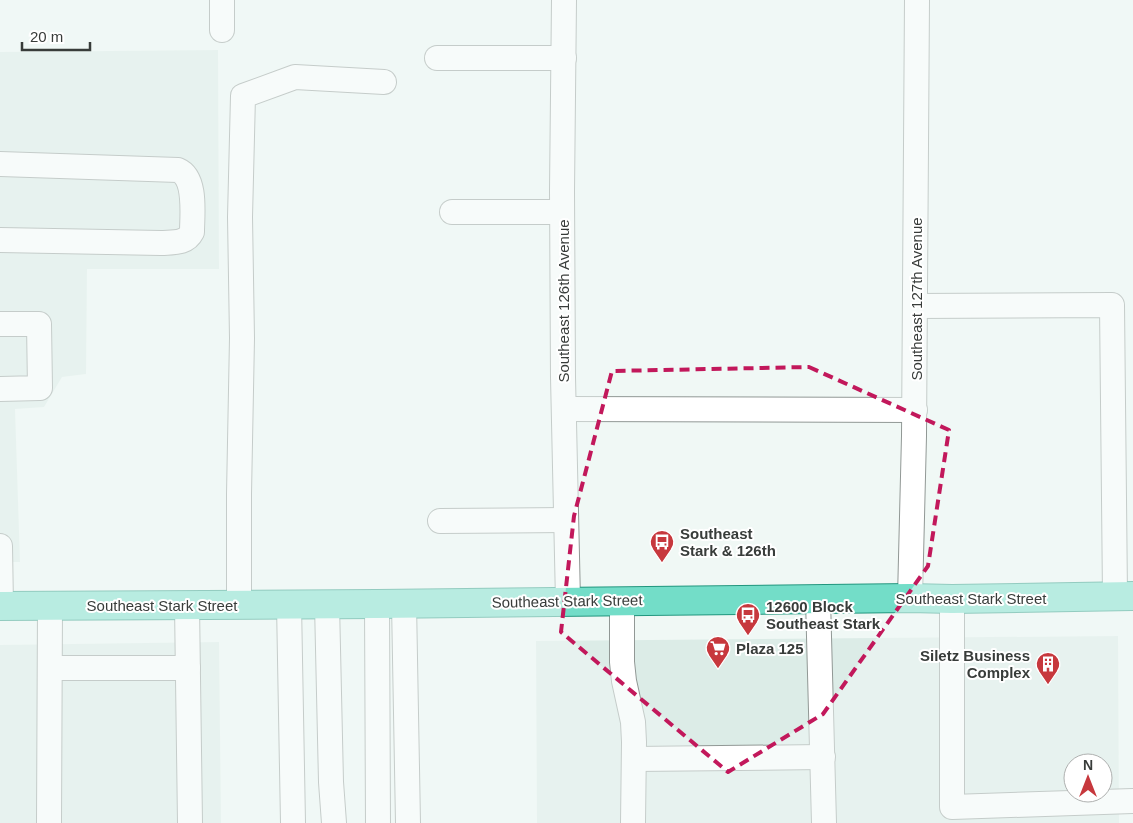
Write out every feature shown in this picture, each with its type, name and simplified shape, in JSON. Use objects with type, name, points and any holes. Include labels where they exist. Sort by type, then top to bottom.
[{"type":"main road","name":"Southeast Stark Street","points":[[1,606],[404,604],[622,600],[952,599],[1124,596]]},
{"type":"street","points":[[222,0],[222,30]]},
{"type":"street","name":"Southeast 126th Avenue","points":[[564,0],[562,212],[568,601]]},
{"type":"street","name":"Southeast 127th Avenue","points":[[910,598],[915,410],[917,0]]},
{"type":"street","points":[[437,58],[564,58]]},
{"type":"street","points":[[239,605],[242,338],[240,216],[243,96],[295,77],[384,82]]},
{"type":"street","points":[[0,164],[178,170],[184,172],[192,190],[192,232],[190,238],[182,242],[0,240]]},
{"type":"street","points":[[452,212],[562,212]]},
{"type":"street","points":[[915,306],[1112,305],[1124,596]]},
{"type":"street","points":[[0,324],[40,324],[40,388],[0,389]]},
{"type":"street","points":[[564,410],[915,410]]},
{"type":"street","points":[[440,521],[566,520]]},
{"type":"street","points":[[0,546],[1,606]]},
{"type":"street","points":[[818,599],[824,823]]},
{"type":"street","points":[[952,599],[952,807],[1133,801]]},
{"type":"street","points":[[622,600],[624,681],[633,722],[633,823]]},
{"type":"street","points":[[289,604],[293,823]]},
{"type":"street","points":[[327,604],[331,782],[334,823]]},
{"type":"street","points":[[377,604],[378,823]]},
{"type":"street","points":[[404,604],[408,823]]},
{"type":"street","points":[[187,605],[190,823]]},
{"type":"street","points":[[49,823],[50,606]]},
{"type":"street","points":[[50,668],[188,668]]},
{"type":"street","points":[[634,759],[823,757]]},
{"type":"highlighted area","points":[[809,367],[949,430],[928,566],[823,714],[728,772],[561,632],[574,516],[612,371]]},
{"type":"shaded area","points":[[218,50],[219,269],[87,269],[86,374],[62,377],[44,407],[15,409],[20,562],[0,562],[0,52]]},
{"type":"shaded area","points":[[1118,636],[1119,823],[537,823],[536,641]]},
{"type":"shaded area","points":[[219,642],[221,823],[0,823],[0,645]]},
{"type":"place","name":"Southeast Stark & 126th","points":[[662,563]]},
{"type":"place","name":"12600 Block Southeast Stark","points":[[748,636]]},
{"type":"place","name":"Plaza 125","points":[[718,669]]},
{"type":"place","name":"Siletz Business Complex","points":[[1048,685]]}]
